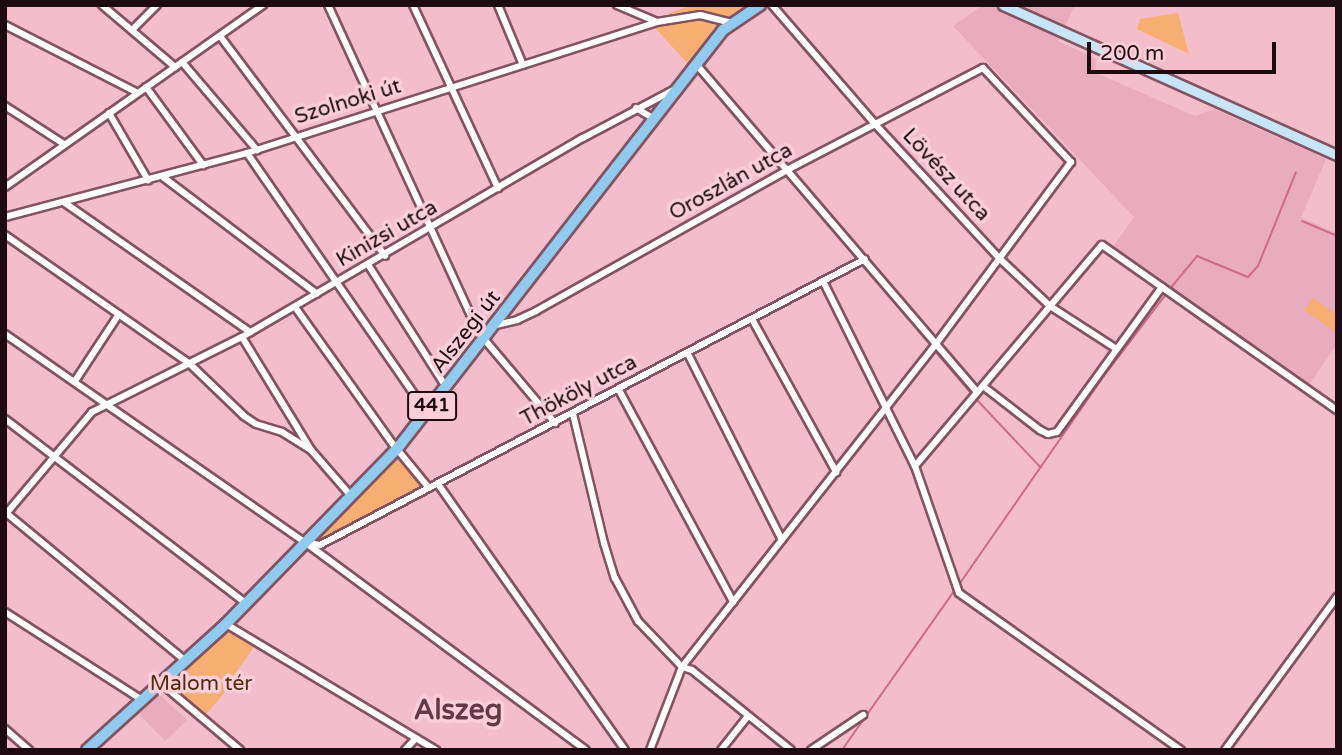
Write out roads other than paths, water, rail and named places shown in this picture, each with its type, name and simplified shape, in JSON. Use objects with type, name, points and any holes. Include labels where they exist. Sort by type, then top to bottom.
[{"type":"main road","name":"Alszegi út","points":[[92,748],[226,624],[397,449],[723,30],[760,5]]},
{"type":"main road","points":[[1003,5],[1337,155]]},
{"type":"street","points":[[102,5],[175,67]]},
{"type":"street","points":[[133,29],[157,5]]},
{"type":"street","points":[[5,187],[263,5]]},
{"type":"street","points":[[328,5],[485,339],[555,423]]},
{"type":"street","points":[[413,5],[498,188]]},
{"type":"street","points":[[498,5],[523,65]]},
{"type":"street","points":[[617,5],[657,22]]},
{"type":"street","name":"Lövész utca","points":[[772,5],[875,124],[999,258],[1050,306],[1115,348]]},
{"type":"street","name":"Szolnoki út","points":[[5,218],[257,150],[657,22],[700,15],[733,23]]},
{"type":"street","points":[[5,25],[138,93]]},
{"type":"street","points":[[220,36],[385,256]]},
{"type":"street","points":[[182,62],[257,150]]},
{"type":"street","points":[[696,64],[977,392]]},
{"type":"street","name":"Oroszlán utca","points":[[496,325],[536,311],[788,170],[983,68],[1070,162],[999,258]]},
{"type":"street","points":[[146,87],[203,165]]},
{"type":"street","name":"Kinizsi utca","points":[[6,514],[92,412],[242,337],[432,229],[636,108],[679,87]]},
{"type":"street","points":[[5,106],[64,144]]},
{"type":"street","points":[[636,108],[654,119]]},
{"type":"street","points":[[109,113],[148,180]]},
{"type":"street","points":[[247,153],[335,284],[427,413]]},
{"type":"street","points":[[163,177],[317,294]]},
{"type":"street","points":[[65,203],[250,332]]},
{"type":"street","points":[[5,235],[190,364],[244,416],[256,424],[282,432],[311,450]]},
{"type":"street","points":[[915,466],[1102,245],[1337,410]]},
{"type":"street","points":[[650,750],[682,667],[886,409],[999,258]]},
{"type":"street","name":"Thököly utca","points":[[306,543],[320,545],[865,259]]},
{"type":"street","points":[[369,265],[446,387]]},
{"type":"street","points":[[823,281],[915,466],[956,588],[1181,750]]},
{"type":"street","points":[[983,386],[1040,430],[1052,434],[1057,432],[1115,348],[1163,288]]},
{"type":"street","points":[[295,307],[397,449],[429,488]]},
{"type":"street","points":[[75,381],[119,314]]},
{"type":"street","points":[[752,319],[836,472]]},
{"type":"street","points":[[5,334],[306,543],[586,750]]},
{"type":"street","points":[[242,337],[311,450],[351,496]]},
{"type":"street","points":[[688,354],[782,540]]},
{"type":"street","points":[[619,390],[733,602]]},
{"type":"street","points":[[573,414],[597,518],[615,578],[638,621],[682,667],[692,670],[791,750]]},
{"type":"street","points":[[5,419],[246,603]]},
{"type":"street","points":[[438,484],[625,750]]},
{"type":"street","points":[[6,514],[186,661]]},
{"type":"street","points":[[1225,750],[1337,597]]},
{"type":"street","points":[[5,612],[142,700]]},
{"type":"street","points":[[226,624],[436,750]]},
{"type":"street","points":[[162,684],[240,750]]},
{"type":"street","points":[[811,750],[863,715]]},
{"type":"street","points":[[721,750],[748,716]]},
{"type":"street","points":[[5,729],[29,750]]},
{"type":"street","points":[[405,750],[416,738]]},
{"type":"waterway","points":[[1169,290],[1197,256],[1248,277],[1258,266],[1296,172]]},
{"type":"waterway","points":[[1302,221],[1337,236]]},
{"type":"waterway","points":[[958,586],[1104,376],[1166,294]]},
{"type":"waterway","points":[[935,351],[970,392]]},
{"type":"waterway","points":[[977,400],[1041,468]]},
{"type":"waterway","points":[[842,750],[955,590]]},
{"type":"district","name":"Alszeg","points":[[458,710]]},
{"type":"park label","name":"Malom tér","points":[[201,684]]}]
